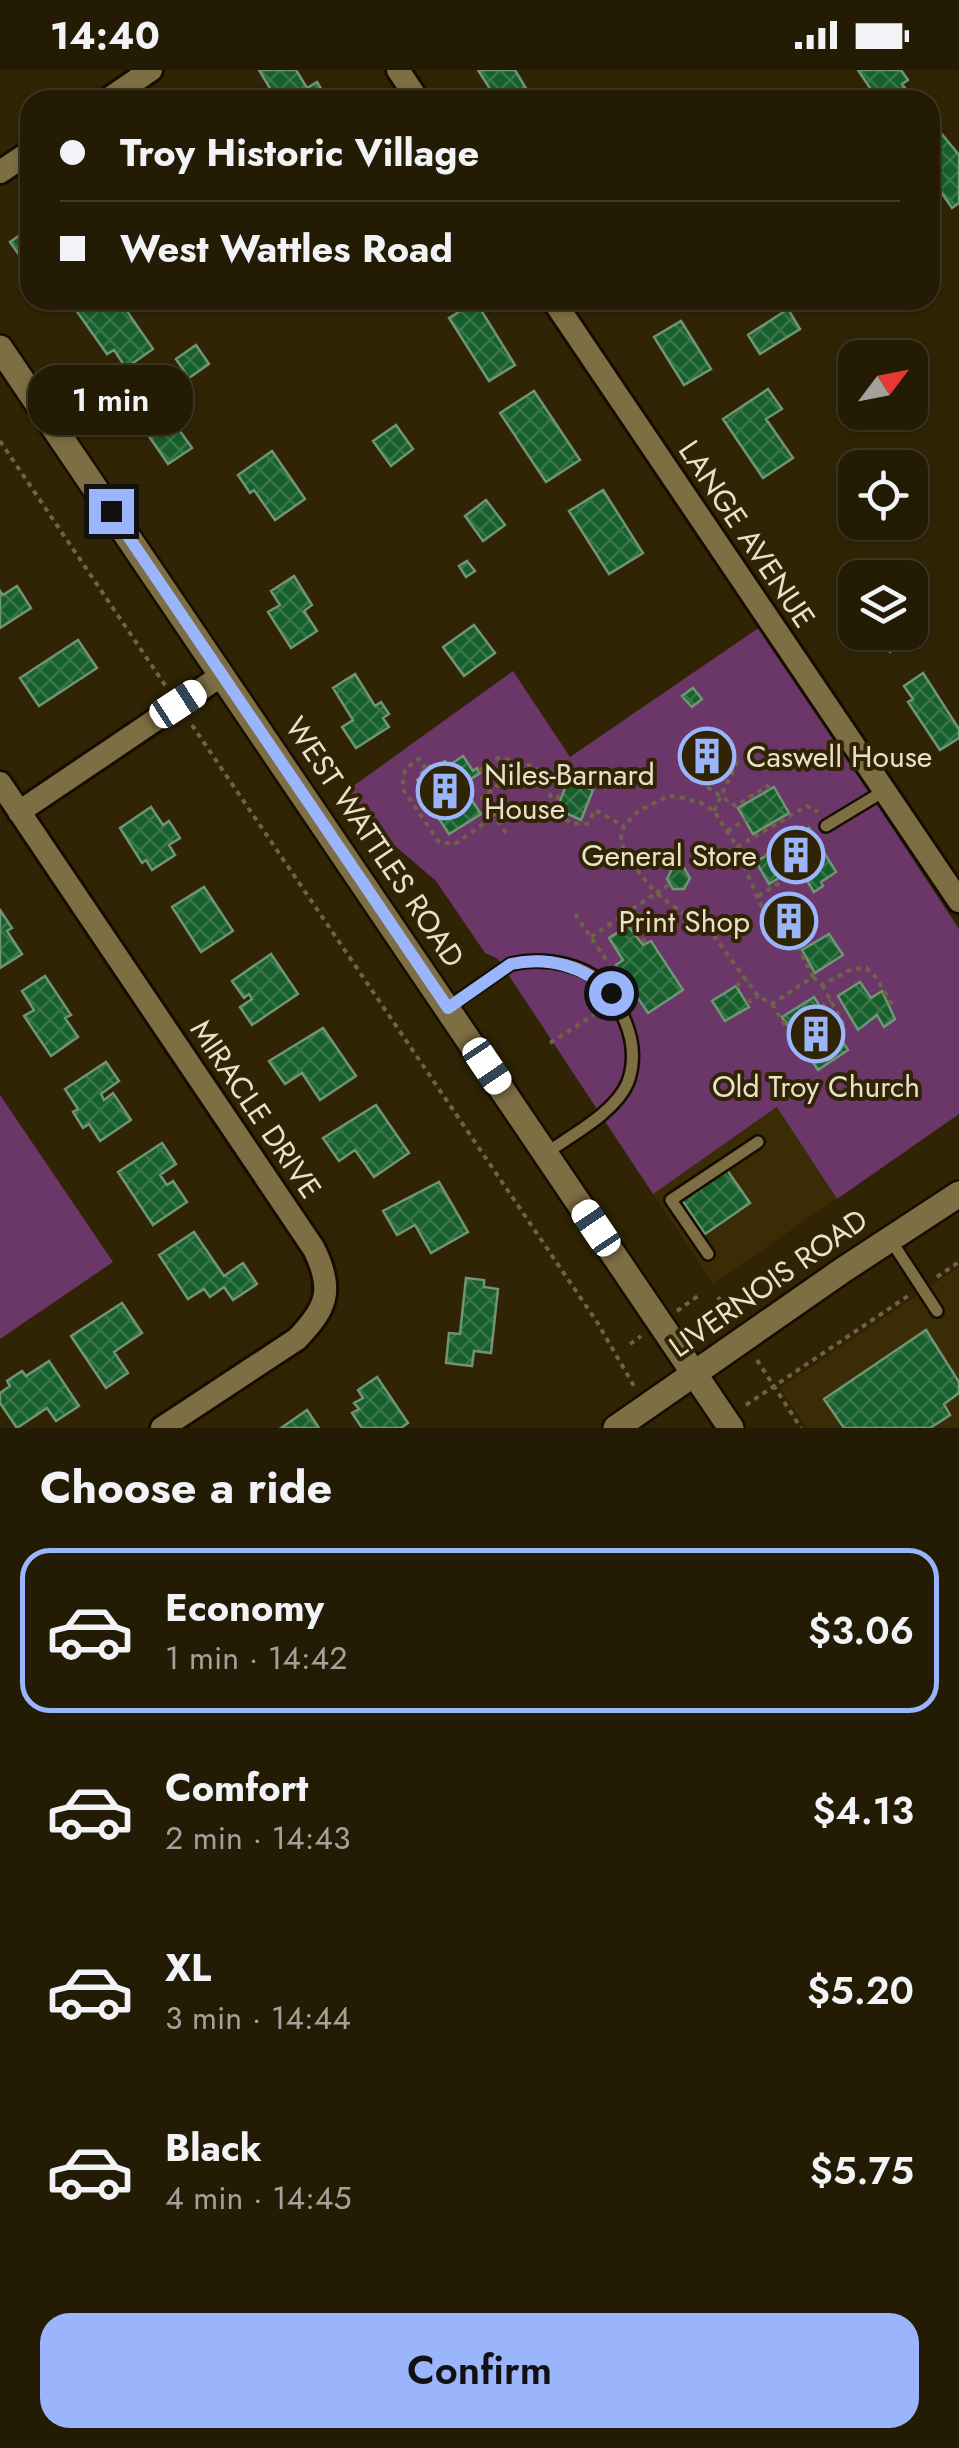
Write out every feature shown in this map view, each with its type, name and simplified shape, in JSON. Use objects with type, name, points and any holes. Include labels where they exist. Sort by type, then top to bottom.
[{"type":"street","points":[[121,90],[151,70]]},
{"type":"street","name":"LANGE AVENUE","points":[[560,310],[959,901]]},
{"type":"street","name":"WEST WATTLES ROAD","points":[[0,348],[731,1428]]},
{"type":"street","points":[[19,812],[222,675]]},
{"type":"street","name":"MIRACLE DRIVE","points":[[0,784],[304,1233],[326,1280],[322,1309],[297,1339],[162,1428]]},
{"type":"street","name":"LIVERNOIS ROAD","points":[[616,1428],[959,1194]]},
{"type":"lane","points":[[826,826],[884,791]]},
{"type":"lane","points":[[448,1008],[511,964],[541,961],[583,970],[600,981],[616,1000],[630,1032],[633,1059],[627,1084],[604,1113],[546,1153]]},
{"type":"lane","points":[[708,1254],[671,1200],[758,1142]]},
{"type":"lane","points":[[890,1239],[938,1310]]},
{"type":"path","points":[[0,440],[169,690]]},
{"type":"path","points":[[185,716],[586,1306],[625,1372]]},
{"type":"path","points":[[426,769],[419,758],[406,769],[402,788],[439,842],[455,844],[494,816]]},
{"type":"path","points":[[479,771],[498,758],[524,763],[544,773],[556,813],[568,822],[587,824],[595,810]]},
{"type":"path","points":[[714,811],[739,758]]},
{"type":"path","points":[[506,833],[482,798],[524,763]]},
{"type":"path","points":[[702,773],[698,781],[736,806],[767,786],[770,790]]},
{"type":"path","points":[[554,808],[559,795]]},
{"type":"path","points":[[798,1046],[772,1004],[758,996],[714,936],[656,893],[624,854],[624,826],[638,812],[668,796],[701,803],[714,811],[737,847],[774,931],[785,943],[799,949],[813,977],[831,1000],[844,1023],[839,1031]]},
{"type":"path","points":[[737,847],[807,806],[817,810],[826,826],[814,833],[809,824],[774,844],[777,849],[745,868]]},
{"type":"path","points":[[586,807],[624,826]]},
{"type":"path","points":[[727,831],[745,820]]},
{"type":"path","points":[[756,896],[800,870]]},
{"type":"path","points":[[591,937],[670,884]]},
{"type":"path","points":[[575,914],[610,966]]},
{"type":"path","points":[[624,914],[646,943]]},
{"type":"path","points":[[822,985],[852,969],[866,968],[894,1008]]},
{"type":"path","points":[[772,1004],[813,977]]},
{"type":"path","points":[[736,986],[746,978]]},
{"type":"path","points":[[747,1003],[758,996]]},
{"type":"path","points":[[550,1044],[616,1000]]},
{"type":"path","points":[[821,1007],[831,1000]]},
{"type":"path","points":[[932,1280],[959,1262]]},
{"type":"path","points":[[758,1397],[910,1295]]},
{"type":"path","points":[[764,1370],[801,1428]]},
{"type":"shaded area","points":[[760,627],[959,929],[959,1114],[837,1199],[777,1107],[653,1194],[498,959],[485,953],[436,881],[338,797],[513,671],[570,757]]},
{"type":"shaded area","points":[[0,1095],[113,1262],[0,1339]]},
{"type":"shaded area","points":[[778,1107],[837,1199],[713,1283],[653,1194]]},
{"type":"shaded area","points":[[959,1267],[959,1428],[807,1428],[780,1388]]},
{"type":"building","points":[[259,70],[296,70],[307,88],[317,82],[322,90],[271,90]]},
{"type":"building","points":[[478,70],[515,70],[527,90],[491,90]]},
{"type":"building","points":[[858,70],[901,70],[908,80],[902,84],[906,90],[871,90]]},
{"type":"building","points":[[940,132],[959,155],[959,203],[952,208],[940,191]]},
{"type":"building","points":[[20,235],[20,256],[10,242]]},
{"type":"building","points":[[76,310],[126,310],[153,349],[126,368],[114,350],[107,354]]},
{"type":"building","points":[[462,310],[481,310],[515,365],[489,381],[449,318]]},
{"type":"building","points":[[786,310],[800,329],[760,354],[748,335]]},
{"type":"building","points":[[681,321],[711,369],[684,385],[654,337]]},
{"type":"building","points":[[196,345],[209,364],[189,378],[176,359]]},
{"type":"building","points":[[157,388],[172,410],[167,413],[192,448],[168,464],[144,429],[151,424],[137,402]]},
{"type":"building","points":[[768,389],[782,409],[766,419],[793,458],[763,478],[723,419]]},
{"type":"building","points":[[534,391],[580,460],[546,482],[500,413]]},
{"type":"building","points":[[396,425],[413,449],[391,466],[373,441]]},
{"type":"building","points":[[272,451],[305,499],[275,520],[238,475]]},
{"type":"building","points":[[603,490],[643,553],[609,574],[569,511]]},
{"type":"building","points":[[486,500],[505,525],[483,541],[465,516]]},
{"type":"building","points":[[467,561],[475,571],[466,577],[459,566]]},
{"type":"building","points":[[294,576],[312,605],[304,611],[317,631],[291,648],[268,612],[280,605],[271,591]]},
{"type":"building","points":[[17,586],[31,608],[0,628],[0,591],[3,595]]},
{"type":"building","points":[[474,625],[495,653],[464,676],[443,647]]},
{"type":"building","points":[[78,640],[97,668],[39,706],[20,678]]},
{"type":"building","points":[[923,673],[959,729],[959,738],[940,750],[908,702],[913,699],[904,686]]},
{"type":"building","points":[[355,674],[375,706],[381,702],[389,714],[383,718],[389,727],[356,748],[342,727],[353,720],[333,688]]},
{"type":"building","points":[[693,688],[702,699],[692,707],[682,696]]},
{"type":"building","name":"Caswell House","points":[[692,742],[716,752],[719,743],[733,750],[719,777],[683,760]]},
{"type":"building","name":"Niles-Barnard House","points":[[463,756],[473,771],[477,768],[480,773],[462,785],[481,814],[449,834],[417,780],[430,766],[432,769],[445,761],[448,766]]},
{"type":"building","points":[[568,780],[593,790],[581,820],[557,809]]},
{"type":"building","points":[[774,787],[789,813],[753,834],[738,808]]},
{"type":"building","points":[[151,807],[163,825],[169,821],[180,838],[169,845],[175,855],[152,870],[146,860],[142,863],[120,828]]},
{"type":"building","name":"General Store","points":[[809,828],[836,872],[814,892],[798,866],[769,884],[756,862]]},
{"type":"building","points":[[684,868],[690,878],[684,889],[673,889],[667,879],[672,869]]},
{"type":"building","points":[[204,887],[233,931],[201,952],[172,907]]},
{"type":"building","name":"Print Shop","points":[[790,902],[808,929],[789,942],[771,914]]},
{"type":"building","points":[[0,910],[12,928],[7,931],[22,954],[0,968]]},
{"type":"building","points":[[628,926],[643,945],[651,941],[683,990],[648,1013],[616,965],[623,960],[609,938]]},
{"type":"building","points":[[829,934],[843,955],[815,973],[802,950]]},
{"type":"building","points":[[271,954],[298,994],[252,1025],[240,1007],[252,999],[249,994],[244,998],[232,981]]},
{"type":"building","points":[[45,976],[71,1015],[65,1018],[78,1037],[51,1056],[24,1016],[34,1010],[22,991]]},
{"type":"building","points":[[860,982],[871,998],[882,991],[895,1019],[884,1027],[877,1015],[858,1030],[838,996]]},
{"type":"building","points":[[736,986],[749,1007],[725,1021],[712,1001]]},
{"type":"building","name":"Old Troy Church","points":[[814,997],[848,1050],[818,1070],[782,1017]]},
{"type":"building","points":[[323,1028],[356,1076],[320,1100],[302,1073],[285,1084],[269,1061]]},
{"type":"building","points":[[106,1062],[119,1081],[101,1094],[104,1100],[113,1093],[131,1120],[100,1141],[89,1124],[83,1128],[73,1112],[78,1109],[65,1089]]},
{"type":"building","points":[[376,1105],[409,1153],[374,1177],[355,1150],[339,1161],[323,1138]]},
{"type":"building","points":[[162,1143],[176,1164],[160,1175],[167,1185],[173,1181],[187,1202],[153,1225],[118,1172]]},
{"type":"building","points":[[727,1170],[750,1203],[705,1234],[682,1200]]},
{"type":"building","points":[[439,1182],[468,1232],[431,1253],[415,1225],[397,1235],[383,1211]]},
{"type":"building","points":[[194,1232],[224,1276],[243,1263],[257,1284],[233,1300],[224,1287],[210,1297],[204,1289],[188,1299],[159,1255]]},
{"type":"building","points":[[466,1278],[484,1280],[484,1287],[498,1289],[491,1353],[474,1351],[472,1366],[446,1363],[449,1333],[460,1334]]},
{"type":"building","points":[[122,1303],[142,1333],[114,1352],[128,1373],[106,1388],[71,1336]]},
{"type":"building","points":[[926,1330],[959,1382],[959,1393],[944,1404],[950,1415],[930,1428],[844,1428],[824,1399]]},
{"type":"building","points":[[49,1361],[79,1406],[56,1421],[47,1408],[17,1428],[0,1403],[0,1393],[10,1386],[7,1381],[22,1371],[26,1376]]},
{"type":"building","points":[[377,1377],[408,1423],[401,1428],[362,1428],[352,1413],[359,1409],[354,1403],[363,1398],[358,1390]]},
{"type":"building","points":[[307,1410],[319,1428],[281,1428]]},
{"type":"place","name":"Caswell House","points":[[707,756]]},
{"type":"place","name":"Niles-Barnard House","points":[[445,791]]},
{"type":"place","name":"General Store","points":[[796,855]]},
{"type":"place","name":"Print Shop","points":[[789,921]]},
{"type":"place","name":"Old Troy Church","points":[[816,1034]]},
{"type":"route","points":[[111,511],[448,1008],[511,964],[522,962],[564,964],[583,970],[611,993]]}]
